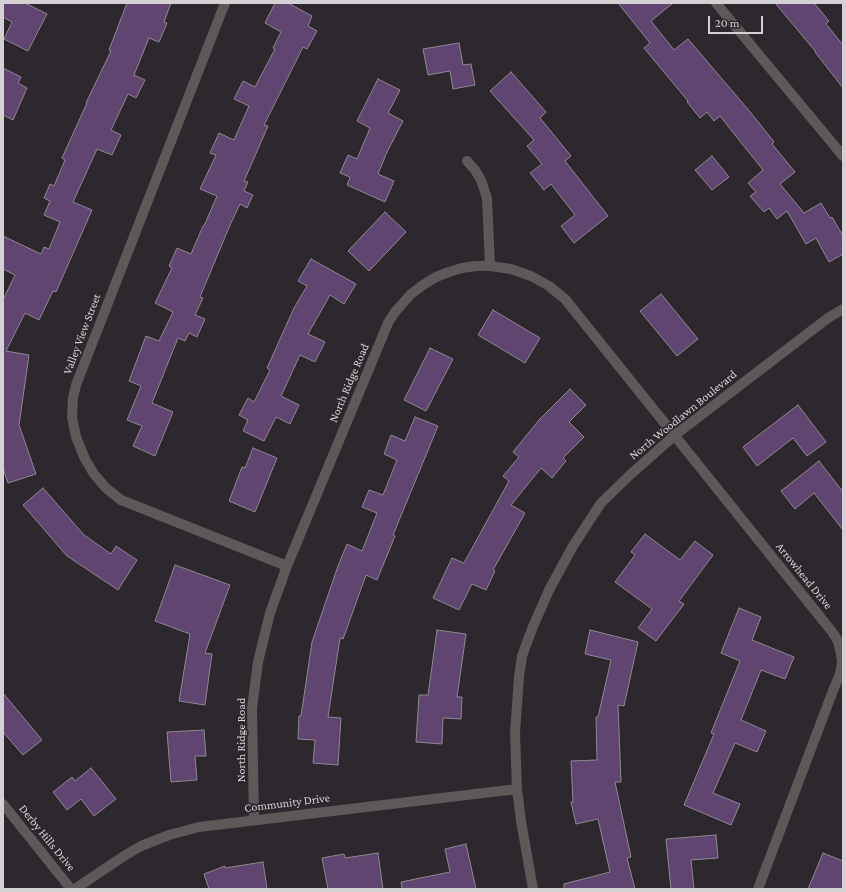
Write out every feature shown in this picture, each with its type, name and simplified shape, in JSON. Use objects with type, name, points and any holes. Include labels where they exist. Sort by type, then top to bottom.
[{"type":"street","name":"Valley View Street","points":[[225,3],[76,384],[73,398],[72,417],[76,437],[85,459],[94,474],[106,488],[121,500],[287,566]]},
{"type":"street","points":[[716,3],[843,156]]},
{"type":"street","points":[[467,161],[481,180],[487,198],[490,266]]},
{"type":"street","name":"North Ridge Road","points":[[254,820],[252,708],[258,662],[270,613],[287,566],[388,323],[395,312],[411,294],[436,277],[462,268],[490,266],[511,269],[531,276],[549,286],[565,298],[675,435]]},
{"type":"street","name":"North Woodlawn Boulevard","points":[[533,889],[517,789],[515,733],[522,656],[549,590],[578,538],[601,503],[631,474],[675,435],[828,318],[843,309]]},
{"type":"street","name":"Arrowhead Drive","points":[[675,435],[833,632],[838,641],[842,660],[838,679],[758,889]]},
{"type":"street","name":"Community Drive","points":[[75,889],[124,856],[142,846],[179,832],[199,827],[517,789]]},
{"type":"street","name":"Derby Hills Drive","points":[[3,804],[72,889]]},
{"type":"building","points":[[3,3],[25,3],[47,14],[28,51],[4,39],[12,22],[3,17]]},
{"type":"building","points":[[127,3],[171,3],[164,22],[167,23],[159,42],[149,38],[134,75],[145,80],[136,98],[128,94],[111,130],[121,135],[112,155],[97,149],[73,202],[92,210],[56,292],[53,291],[39,320],[25,313],[6,351],[29,355],[19,425],[36,474],[8,483],[3,468],[3,300],[15,275],[3,269],[3,236],[41,254],[44,247],[49,249],[60,222],[44,215],[50,201],[44,198],[50,184],[54,186],[65,160],[62,158],[111,51],[109,50]]},
{"type":"building","points":[[275,3],[288,3],[312,16],[308,26],[317,31],[307,49],[303,47],[264,125],[268,126],[244,181],[248,182],[244,191],[253,195],[247,208],[240,204],[200,297],[203,298],[195,315],[205,319],[197,337],[189,333],[185,341],[178,338],[152,403],[173,412],[155,456],[133,446],[142,426],[127,420],[141,386],[129,381],[146,336],[159,341],[173,312],[155,303],[172,268],[169,266],[177,248],[191,254],[217,196],[200,189],[216,155],[210,153],[219,133],[234,140],[249,106],[234,99],[243,81],[255,87],[275,49],[273,48],[281,32],[265,23]]},
{"type":"building","points":[[618,3],[673,3],[651,21],[674,50],[688,39],[751,113],[774,142],[772,144],[795,172],[780,184],[804,213],[821,203],[830,218],[832,217],[843,236],[843,254],[829,262],[816,238],[806,244],[787,211],[777,219],[769,208],[764,212],[750,196],[756,192],[748,183],[763,170],[720,116],[714,121],[707,112],[700,118],[687,102],[688,101],[644,48],[650,43]]},
{"type":"building","points":[[775,3],[814,3],[829,21],[826,24],[843,45],[843,88],[816,52]]},
{"type":"building","points":[[459,43],[463,65],[471,64],[475,85],[453,89],[450,71],[428,75],[423,49]]},
{"type":"building","points":[[3,68],[21,77],[18,83],[27,88],[13,120],[3,115]]},
{"type":"building","points":[[511,72],[546,112],[540,118],[571,156],[565,161],[608,216],[574,243],[561,226],[575,215],[551,184],[544,190],[530,173],[542,164],[527,146],[534,140],[490,91]]},
{"type":"building","points":[[378,79],[400,90],[388,113],[403,121],[387,152],[378,174],[394,181],[385,202],[347,185],[350,177],[340,173],[348,155],[357,159],[370,128],[357,121]]},
{"type":"building","points":[[712,156],[729,177],[712,190],[695,170]]},
{"type":"building","points":[[385,212],[406,232],[369,271],[348,251]]},
{"type":"building","points":[[311,259],[356,284],[344,304],[330,295],[308,334],[325,342],[315,362],[300,355],[281,396],[299,405],[290,424],[276,417],[264,441],[243,431],[248,420],[239,415],[248,398],[254,402],[270,370],[267,368],[294,308],[307,286],[298,281]]},
{"type":"building","points":[[661,294],[698,339],[677,356],[640,311]]},
{"type":"building","points":[[493,310],[540,338],[525,363],[478,335]]},
{"type":"building","points":[[430,348],[453,359],[426,411],[404,400]]},
{"type":"building","points":[[570,389],[586,405],[569,422],[584,437],[563,458],[566,461],[552,478],[541,468],[511,505],[525,513],[493,570],[495,571],[486,590],[472,584],[459,610],[433,598],[452,558],[464,563],[509,481],[503,476],[519,457],[513,452],[539,420]]},
{"type":"building","points":[[798,405],[826,442],[807,456],[793,438],[757,466],[743,447]]},
{"type":"building","points":[[415,417],[438,426],[393,535],[395,536],[377,580],[366,575],[343,639],[340,638],[328,717],[341,718],[338,765],[313,763],[315,740],[298,739],[299,716],[301,716],[312,642],[347,544],[362,551],[377,513],[362,507],[369,490],[383,495],[397,460],[384,454],[391,435],[405,441]]},
{"type":"building","points":[[253,448],[277,458],[255,512],[229,501],[242,467],[245,468]]},
{"type":"building","points":[[819,461],[843,492],[843,530],[814,493],[795,509],[781,491]]},
{"type":"building","points":[[43,488],[84,535],[111,554],[116,546],[137,560],[118,590],[67,556],[23,505]]},
{"type":"building","points":[[645,534],[680,560],[695,541],[713,555],[679,601],[684,604],[656,641],[638,628],[652,609],[615,582],[635,555],[631,552]]},
{"type":"building","points":[[175,565],[230,585],[205,653],[212,654],[205,705],[179,701],[190,634],[155,621]]},
{"type":"building","points":[[739,608],[761,617],[752,640],[794,657],[785,679],[761,670],[741,720],[766,731],[757,752],[735,743],[713,793],[740,804],[731,825],[684,805],[714,734],[711,733],[740,661],[721,653]]},
{"type":"building","points":[[437,630],[466,634],[457,697],[462,697],[461,719],[443,718],[442,744],[416,742],[419,695],[428,695]]},
{"type":"building","points":[[590,630],[638,642],[624,706],[618,705],[621,782],[615,782],[631,857],[627,858],[635,889],[564,889],[564,884],[610,872],[598,819],[576,824],[571,802],[573,802],[571,761],[597,760],[596,717],[598,717],[611,660],[585,654]]},
{"type":"building","points":[[3,693],[42,740],[23,755],[3,732]]},
{"type":"building","points":[[204,730],[206,756],[195,756],[197,780],[171,782],[167,732]]},
{"type":"building","points":[[91,768],[116,799],[94,816],[81,799],[67,810],[53,792],[72,777],[75,781]]},
{"type":"building","points":[[716,835],[718,858],[691,860],[694,889],[671,889],[666,839]]},
{"type":"building","points":[[466,844],[476,889],[402,889],[401,882],[450,872],[445,849]]},
{"type":"building","points":[[378,853],[383,889],[328,889],[322,858],[344,854],[345,858]]},
{"type":"building","points":[[823,853],[843,861],[843,889],[808,889]]},
{"type":"building","points":[[263,862],[267,889],[209,889],[204,874],[225,866],[225,868]]}]
